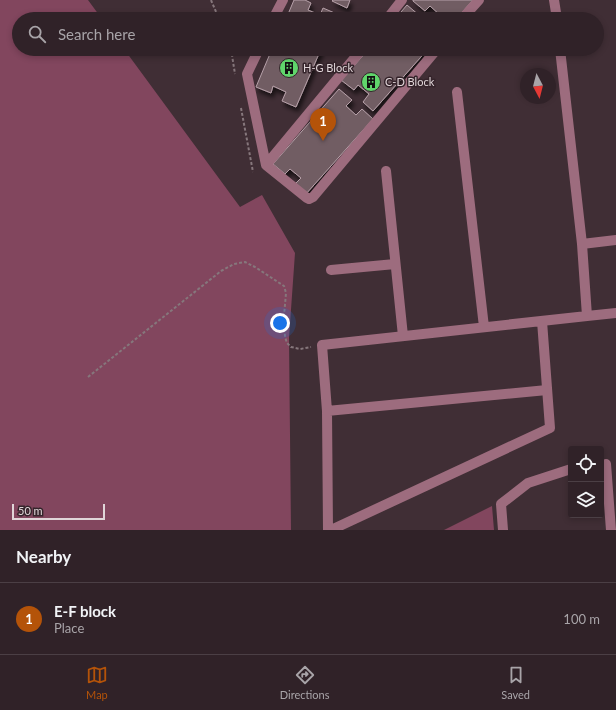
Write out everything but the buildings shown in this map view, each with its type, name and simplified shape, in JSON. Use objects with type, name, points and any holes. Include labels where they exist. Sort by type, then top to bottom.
[{"type":"street","points":[[277,12],[283,0]]},
{"type":"street","points":[[393,12],[402,0]]},
{"type":"street","points":[[468,12],[479,0]]},
{"type":"street","points":[[554,0],[556,12]]},
{"type":"street","points":[[255,56],[247,74],[266,165],[309,199],[314,197],[431,56]]},
{"type":"street","points":[[266,165],[356,56]]},
{"type":"street","points":[[561,56],[582,244],[587,316]]},
{"type":"street","points":[[457,92],[484,327]]},
{"type":"street","points":[[386,171],[403,336]]},
{"type":"street","points":[[582,244],[616,240]]},
{"type":"street","points":[[331,270],[395,264]]},
{"type":"street","points":[[328,530],[327,411],[322,345],[616,313]]},
{"type":"street","points":[[331,530],[550,428],[542,321]]},
{"type":"street","points":[[327,411],[547,390]]},
{"type":"street","points":[[608,464],[611,530]]},
{"type":"street","points":[[503,530],[501,504],[528,483],[568,470]]},
{"type":"path","points":[[211,0],[216,12]]},
{"type":"path","points":[[232,56],[236,80]]},
{"type":"path","points":[[240,103],[253,172]]},
{"type":"path","points":[[88,377],[221,271],[234,264],[245,262],[284,286],[286,293],[284,316],[285,337],[290,347],[300,350],[322,345]]},
{"type":"shaded area","points":[[0,0],[88,0],[97,12],[12,12],[12,56],[129,56],[240,207],[262,195],[295,253],[289,338],[291,530],[0,530]]},
{"type":"shaded area","points":[[492,506],[494,530],[444,530]]},
{"type":"place","name":"H-G Block","points":[[289,68]]},
{"type":"place","name":"C-D Block","points":[[371,82]]},
{"type":"place","name":"E-F block","points":[[323,141]]}]
